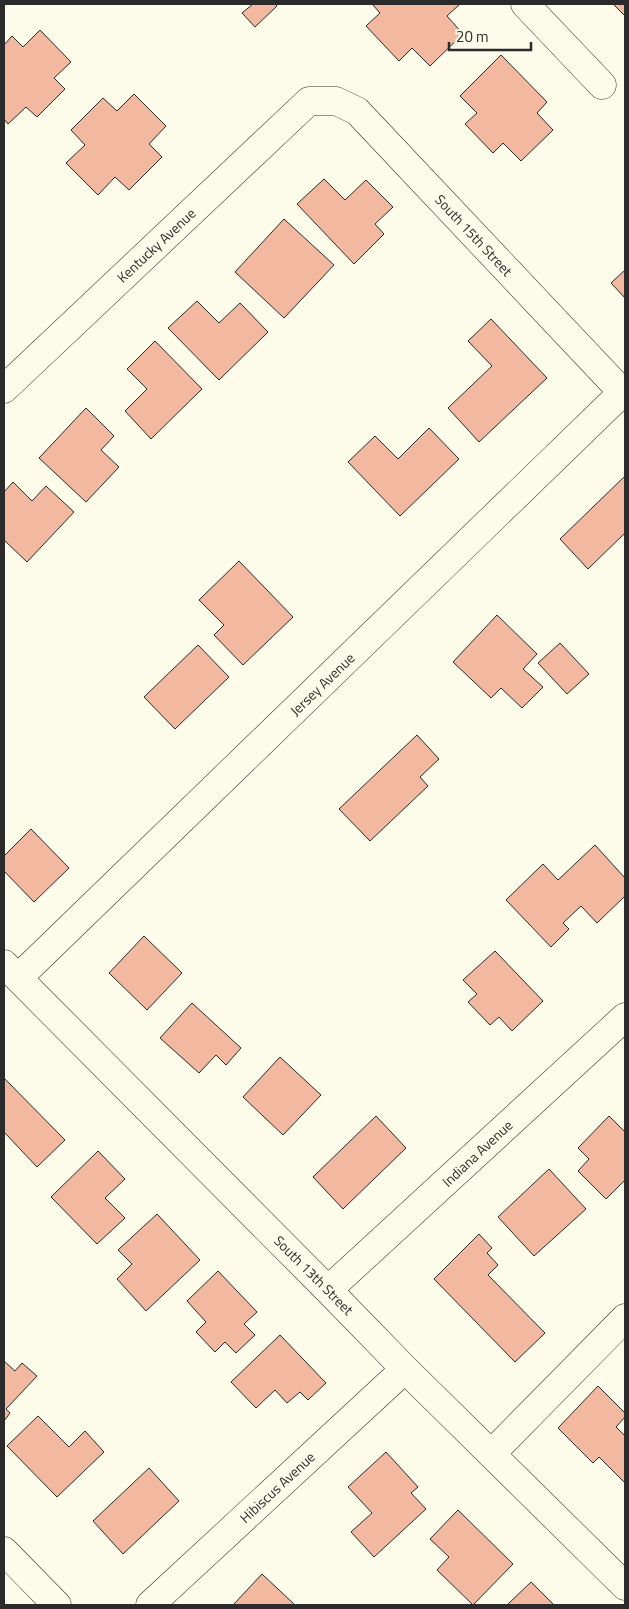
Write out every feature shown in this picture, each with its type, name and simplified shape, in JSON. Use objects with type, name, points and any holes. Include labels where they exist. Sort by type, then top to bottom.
[{"type":"street","points":[[525,4],[602,85]]},
{"type":"street","name":"Kentucky Avenue","points":[[4,389],[309,101]]},
{"type":"street","name":"South 15th Street","points":[[309,101],[336,101],[357,111],[624,392]]},
{"type":"street","name":"Jersey Avenue","points":[[11,971],[624,392]]},
{"type":"street","name":"South 13th Street","points":[[11,971],[405,1369],[625,1586]]},
{"type":"street","name":"Indiana Avenue","points":[[328,1290],[625,1017]]},
{"type":"street","points":[[491,1454],[625,1318]]},
{"type":"street","name":"Hibiscus Avenue","points":[[150,1605],[405,1369]]},
{"type":"street","points":[[4,1552],[57,1605]]},
{"type":"building","points":[[253,4],[275,4],[277,6],[255,27],[242,13]]},
{"type":"building","points":[[372,4],[460,4],[447,16],[463,34],[430,66],[412,48],[399,61],[366,26],[380,13]]},
{"type":"building","points":[[613,4],[625,4],[625,16]]},
{"type":"building","points":[[40,30],[71,62],[54,78],[65,89],[37,117],[26,107],[8,124],[4,119],[4,45],[12,36],[23,47]]},
{"type":"building","points":[[501,55],[547,102],[537,113],[553,130],[521,161],[503,143],[493,153],[465,124],[477,113],[460,96]]},
{"type":"building","points":[[134,94],[166,126],[149,144],[162,157],[129,190],[115,177],[98,195],[66,163],[85,145],[71,130],[103,98],[117,111]]},
{"type":"building","points":[[324,179],[345,200],[366,180],[393,207],[375,224],[384,234],[354,264],[297,204]]},
{"type":"building","points":[[284,219],[334,265],[284,318],[235,272]]},
{"type":"building","points":[[625,270],[625,298],[611,283]]},
{"type":"building","points":[[197,301],[219,323],[240,303],[268,332],[219,380],[168,328]]},
{"type":"building","points":[[491,319],[547,378],[479,442],[448,408],[492,366],[468,341]]},
{"type":"building","points":[[155,341],[202,389],[151,439],[125,411],[147,389],[127,369]]},
{"type":"building","points":[[86,408],[114,436],[101,450],[119,467],[86,502],[39,458]]},
{"type":"building","points":[[429,428],[459,459],[400,516],[348,462],[375,436],[398,459]]},
{"type":"building","points":[[625,476],[625,533],[588,569],[560,539]]},
{"type":"building","points":[[13,482],[32,501],[46,486],[74,512],[27,562],[4,540],[4,492]]},
{"type":"building","points":[[239,561],[293,617],[243,665],[214,635],[224,625],[199,600]]},
{"type":"building","points":[[497,615],[537,654],[523,669],[543,687],[522,708],[501,688],[491,698],[453,662]]},
{"type":"building","points":[[560,643],[589,674],[567,694],[538,663]]},
{"type":"building","points":[[198,645],[229,677],[175,729],[144,697]]},
{"type":"building","points":[[417,735],[439,759],[420,777],[428,786],[370,841],[339,809]]},
{"type":"building","points":[[31,829],[69,868],[34,902],[4,871],[4,856]]},
{"type":"building","points":[[595,845],[625,878],[625,896],[597,923],[581,906],[563,923],[569,929],[551,947],[506,900],[543,864],[558,880]]},
{"type":"building","points":[[144,936],[182,973],[147,1010],[109,973]]},
{"type":"building","points":[[495,951],[543,1001],[512,1031],[499,1017],[490,1025],[468,1002],[477,994],[463,980]]},
{"type":"building","points":[[192,1003],[241,1048],[226,1065],[216,1055],[199,1073],[160,1038]]},
{"type":"building","points":[[280,1057],[321,1095],[283,1135],[243,1097]]},
{"type":"building","points":[[4,1078],[65,1140],[37,1167],[4,1132]]},
{"type":"building","points":[[376,1116],[406,1148],[343,1209],[313,1177]]},
{"type":"building","points":[[609,1116],[625,1132],[625,1180],[606,1199],[578,1171],[589,1159],[578,1148]]},
{"type":"building","points":[[98,1151],[125,1179],[105,1198],[125,1218],[97,1244],[51,1197]]},
{"type":"building","points":[[549,1169],[586,1209],[534,1256],[498,1217]]},
{"type":"building","points":[[157,1214],[200,1260],[146,1311],[117,1279],[132,1264],[118,1250]]},
{"type":"building","points":[[479,1234],[492,1248],[487,1253],[498,1265],[488,1275],[545,1333],[515,1362],[434,1279]]},
{"type":"building","points":[[218,1271],[257,1312],[244,1324],[255,1335],[236,1353],[225,1342],[215,1352],[196,1332],[206,1322],[187,1301]]},
{"type":"building","points":[[280,1335],[326,1383],[308,1400],[300,1392],[287,1403],[275,1390],[256,1408],[231,1382]]},
{"type":"building","points":[[4,1361],[15,1371],[22,1363],[37,1376],[6,1409],[10,1413],[4,1421]]},
{"type":"building","points":[[598,1386],[625,1413],[625,1417],[616,1427],[625,1436],[625,1483],[599,1457],[593,1463],[558,1428]]},
{"type":"building","points":[[38,1416],[69,1447],[85,1431],[104,1452],[57,1497],[7,1446]]},
{"type":"building","points":[[386,1452],[418,1487],[411,1493],[426,1509],[374,1557],[351,1532],[372,1513],[348,1487]]},
{"type":"building","points":[[149,1468],[179,1501],[123,1554],[93,1521]]},
{"type":"building","points":[[458,1510],[513,1564],[473,1605],[437,1570],[449,1557],[430,1539]]},
{"type":"building","points":[[262,1574],[295,1605],[233,1605]]},
{"type":"building","points":[[531,1582],[554,1605],[507,1605]]}]
